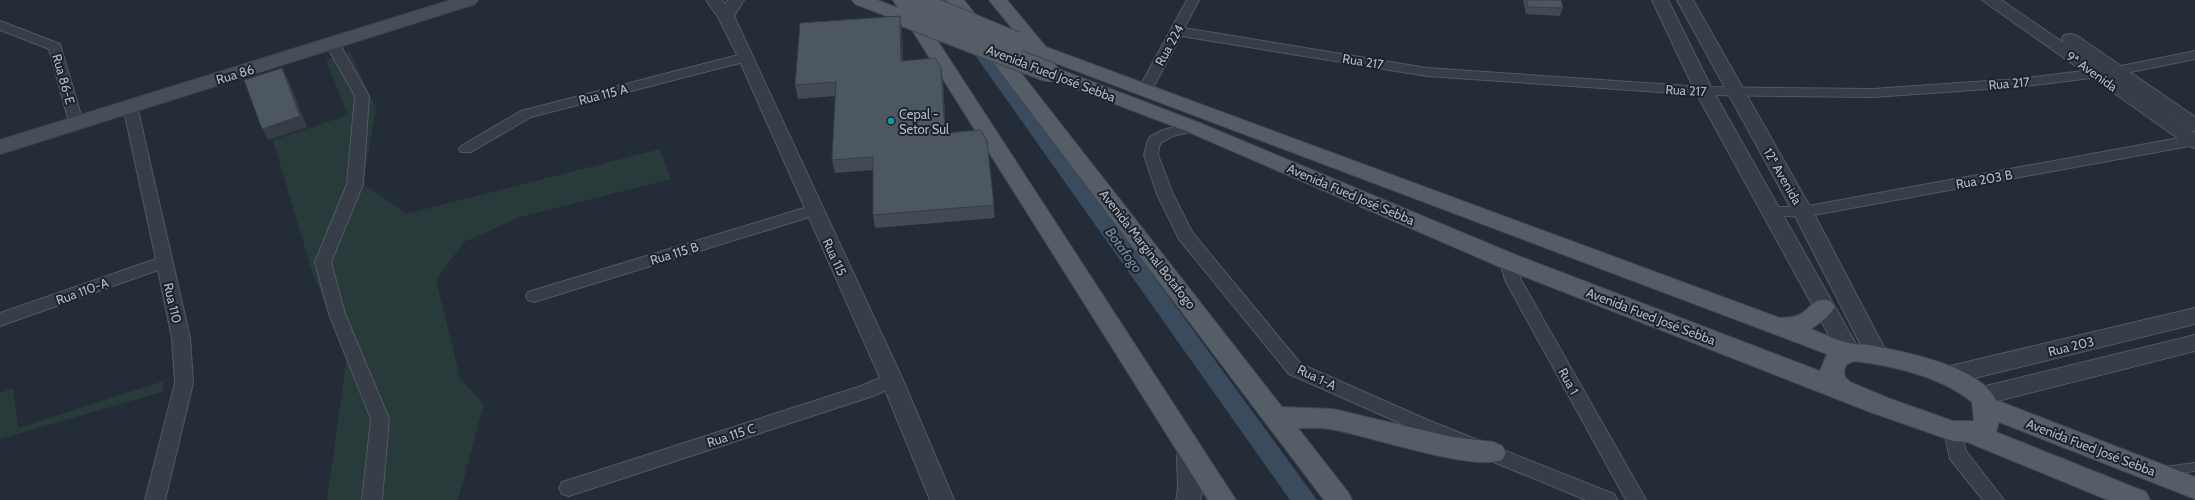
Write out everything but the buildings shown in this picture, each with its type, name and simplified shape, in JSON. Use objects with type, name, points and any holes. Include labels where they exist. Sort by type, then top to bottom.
[{"type":"main road","name":"Rua 86","points":[[0,147],[469,0]]},
{"type":"main road","name":"Avenida Fued José Sebba","points":[[861,0],[904,9],[1055,74],[1193,127],[1508,261],[1879,405],[1961,432]]},
{"type":"main road","name":"Avenida Fued José Sebba","points":[[914,0],[1016,42],[1850,353],[1866,353],[1912,363],[1959,381],[1984,401],[2195,488]]},
{"type":"main road","name":"Avenida Marginal Botafogo","points":[[955,0],[1277,417],[1339,500]]},
{"type":"main road","points":[[998,0],[1039,50]]},
{"type":"main road","points":[[904,9],[1189,450],[1223,500]]},
{"type":"main road","points":[[1055,74],[1124,92],[1138,94],[1145,90]]},
{"type":"main road","points":[[1780,326],[1795,327],[1804,324],[1812,319],[1823,307]]},
{"type":"main road","points":[[1841,389],[1833,380],[1832,370],[1839,357],[1850,353]]},
{"type":"main road","points":[[1961,432],[1985,428],[1984,401]]},
{"type":"main road","points":[[1277,417],[1333,419],[1445,446],[1492,453]]},
{"type":"main road","points":[[1961,432],[2137,500]]},
{"type":"street","name":"Rua 115","points":[[714,0],[731,8],[746,57],[892,380],[942,500]]},
{"type":"street","name":"Rua 224","points":[[1145,90],[1193,0]]},
{"type":"street","name":"12ª Avenida","points":[[1660,0],[1704,91],[1850,353]]},
{"type":"street","name":"12ª Avenida","points":[[1685,0],[1803,212],[1877,355]]},
{"type":"street","name":"9ª Avenida","points":[[1990,0],[2095,74],[2195,137]]},
{"type":"street","name":"9ª Avenida","points":[[2014,0],[2116,71],[2195,137]]},
{"type":"street","name":"Rua 86-E","points":[[0,25],[55,48],[76,122]]},
{"type":"street","name":"Rua 217","points":[[1177,31],[1427,72],[1735,92],[1873,93],[2017,84],[2116,71],[2195,55]]},
{"type":"street","points":[[332,43],[362,96],[355,184],[323,262],[337,314],[380,419],[372,500]]},
{"type":"street","name":"Rua 115 A","points":[[466,149],[526,114],[746,57]]},
{"type":"street","name":"Rua 110","points":[[130,106],[181,338],[184,382],[155,500]]},
{"type":"street","name":"Rua 1-A","points":[[1193,127],[1168,133],[1155,140],[1152,147],[1151,155],[1165,194],[1185,235],[1295,368],[1424,426],[1607,500]]},
{"type":"street","name":"Rua 203 B","points":[[1772,211],[1803,212],[2195,137]]},
{"type":"street","name":"Rua 115 B","points":[[534,296],[814,210]]},
{"type":"street","name":"Rua 1","points":[[1508,261],[1513,280],[1636,500]]},
{"type":"street","name":"Rua 110-A","points":[[0,320],[164,262]]},
{"type":"street","name":"Rua 203","points":[[1946,376],[2195,316]]},
{"type":"street","name":"Rua 203","points":[[1984,401],[2195,343]]},
{"type":"street","name":"Rua 115 C","points":[[569,488],[866,391],[892,380]]},
{"type":"street","points":[[1961,432],[1957,454],[1994,500]]},
{"type":"street","points":[[1188,500],[1191,490],[1189,450]]},
{"type":"lane","points":[[2156,472],[2195,467]]},
{"type":"shaded area","points":[[350,52],[376,108],[363,183],[406,214],[660,149],[671,179],[520,217],[464,242],[436,280],[460,378],[484,404],[458,500],[327,500],[347,356],[313,275],[273,140],[348,115],[326,60]]},
{"type":"shaded area","points":[[164,381],[162,392],[0,439],[0,393],[13,388],[18,428]]},
{"type":"waterway","name":"Botafogo","points":[[944,0],[1304,500]]},
{"type":"place","name":"Cepal - Setor Sul","points":[[891,121]]}]
